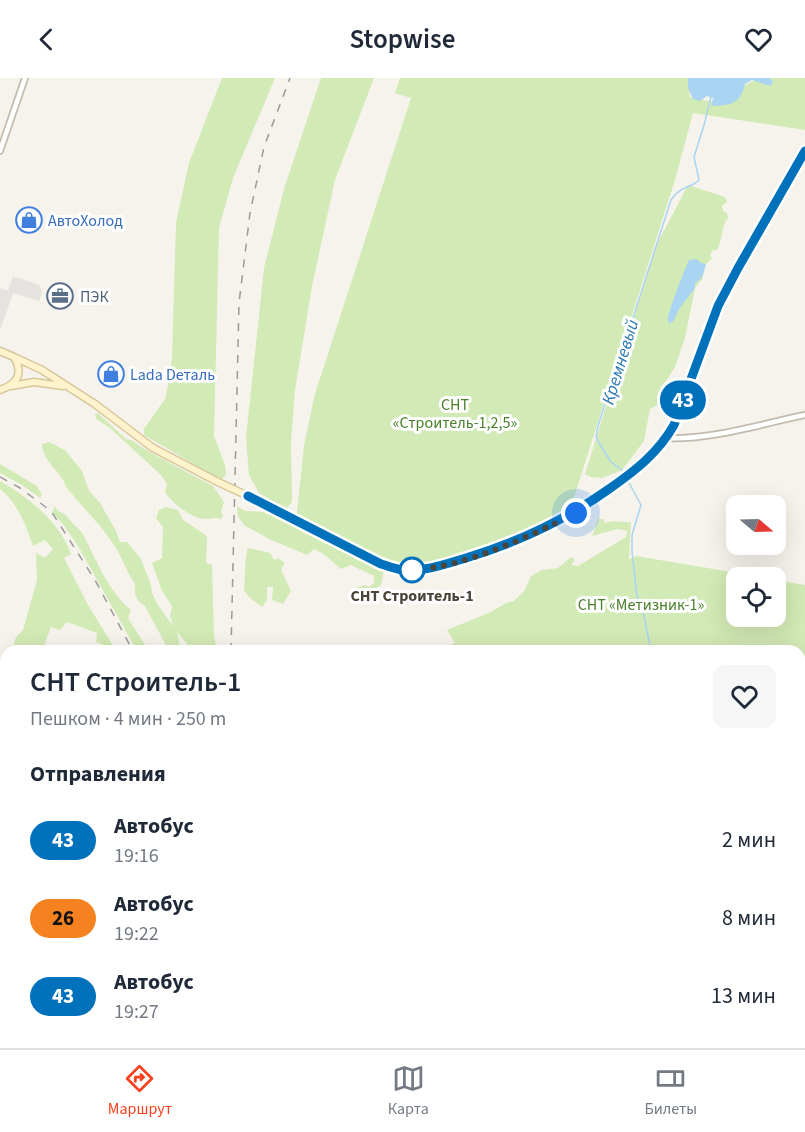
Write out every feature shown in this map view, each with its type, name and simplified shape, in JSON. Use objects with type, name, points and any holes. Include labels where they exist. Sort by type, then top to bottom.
[{"type":"main road","points":[[0,351],[42,370],[94,404],[153,448],[381,564],[396,569],[415,570],[435,567],[477,555],[544,529],[576,513],[622,481],[652,456],[667,438],[674,425],[718,306],[805,151]]},
{"type":"main road","points":[[10,386],[15,381],[19,369],[14,357]]},
{"type":"main road","points":[[0,390],[34,382],[68,387]]},
{"type":"street","points":[[0,151],[25,78]]},
{"type":"street","points":[[667,438],[684,439],[704,436],[805,415]]},
{"type":"green space","points":[[222,78],[275,78],[233,178],[219,228],[214,436],[225,465],[226,475],[221,480],[144,435],[144,429],[165,399],[168,386],[172,358],[176,223],[189,163]]},
{"type":"green space","points":[[321,78],[374,78],[335,180],[312,286],[295,390],[291,442],[292,502],[285,510],[259,493],[249,475],[246,438],[264,268],[284,189]]},
{"type":"green space","name":"СНТ «Строитель-1,2,5»","points":[[400,78],[688,78],[690,97],[722,104],[734,91],[759,78],[805,78],[805,130],[693,113],[675,180],[570,510],[562,518],[512,541],[441,564],[410,568],[385,564],[304,522],[297,513],[304,445],[315,394],[411,98],[395,93]]},
{"type":"green space","points":[[688,185],[725,197],[727,202],[722,206],[728,218],[719,246],[710,255],[712,258],[706,264],[702,279],[695,288],[685,338],[675,367],[662,387],[661,403],[650,409],[644,441],[622,470],[602,478],[591,477],[585,474],[655,248]]},
{"type":"green space","points":[[98,413],[126,439],[213,486],[224,502],[221,519],[201,518],[172,501],[165,492],[167,484],[161,475],[110,428],[96,419],[95,415]]},
{"type":"green space","points":[[49,442],[65,450],[82,471],[89,491],[100,503],[120,542],[127,542],[141,559],[152,593],[173,626],[170,616],[172,606],[162,591],[152,563],[162,558],[163,527],[156,518],[159,510],[166,507],[178,510],[183,520],[207,536],[206,563],[212,565],[214,637],[216,645],[188,645],[177,632],[180,645],[166,645],[145,606],[136,597],[135,584],[111,541],[66,487],[61,476],[45,456],[42,444]]},
{"type":"green space","points":[[0,464],[37,486],[42,495],[40,498],[0,473]]},
{"type":"green space","points":[[0,481],[32,503],[59,531],[71,554],[64,558],[88,605],[113,645],[96,642],[97,633],[67,622],[60,630],[51,627],[44,645],[14,645],[16,637],[23,630],[37,580],[36,553],[45,558],[53,549],[45,540],[33,546],[16,507],[0,489]]},
{"type":"green space","points":[[55,506],[82,533],[110,586],[131,610],[128,618],[145,645],[134,645],[78,546],[63,524],[52,513]]},
{"type":"green space","points":[[237,506],[245,511],[265,512],[380,565],[384,570],[381,585],[365,596],[355,588],[365,585],[369,587],[374,583],[374,576],[351,565],[341,569],[314,549],[307,555],[269,539],[244,525],[238,516]]},
{"type":"green space","name":"СНТ «Метизник-1»","points":[[598,519],[603,519],[605,523],[631,522],[629,559],[636,556],[726,571],[726,627],[786,627],[786,582],[805,585],[805,645],[449,645],[455,643],[447,630],[514,601],[525,590],[531,576],[542,570],[558,568],[571,557],[575,560],[571,565],[578,566],[626,537],[627,531],[617,529],[592,536]]},
{"type":"green space","points":[[248,548],[270,553],[274,560],[278,558],[285,563],[281,570],[291,591],[283,604],[272,600],[273,587],[267,587],[267,600],[262,607],[244,590]]},
{"type":"shaded area","points":[[13,276],[39,285],[42,292],[39,301],[13,293],[0,330],[0,288],[8,291]]},
{"type":"water","points":[[688,78],[770,78],[773,82],[770,86],[752,80],[745,84],[737,100],[724,105],[711,106],[713,98],[707,96],[700,101],[693,99],[688,88]]},
{"type":"water","points":[[696,259],[706,264],[703,275],[695,283],[695,288],[670,324],[668,316],[684,271],[689,260]]},
{"type":"waterway","name":"Кремневый","points":[[625,475],[611,462],[599,443],[596,437],[598,426],[671,200],[682,189],[699,180],[694,157],[711,97]]},
{"type":"waterway","name":"Кремневый","points":[[627,479],[641,505],[632,535],[632,552],[637,596],[642,606],[650,645]]},
{"type":"railway","points":[[231,645],[239,303],[250,213],[264,147],[290,78]]},
{"type":"railway","points":[[0,477],[20,488],[51,511],[95,580],[130,645]]},
{"type":"bus line","name":"43","points":[[248,496],[381,564],[405,570],[435,567],[477,555],[529,536],[576,513],[631,474],[652,456],[667,438],[674,425],[718,306],[805,151]]},
{"type":"place","name":"АвтоХолод","points":[[29,220]]},
{"type":"place","name":"ПЭК","points":[[60,296]]},
{"type":"place","name":"Lada Dеталь","points":[[111,374]]},
{"type":"place","name":"СНТ Строитель-1","points":[[412,570]]},
{"type":"route","points":[[412,570],[435,567],[477,555],[544,529],[576,513]]}]
